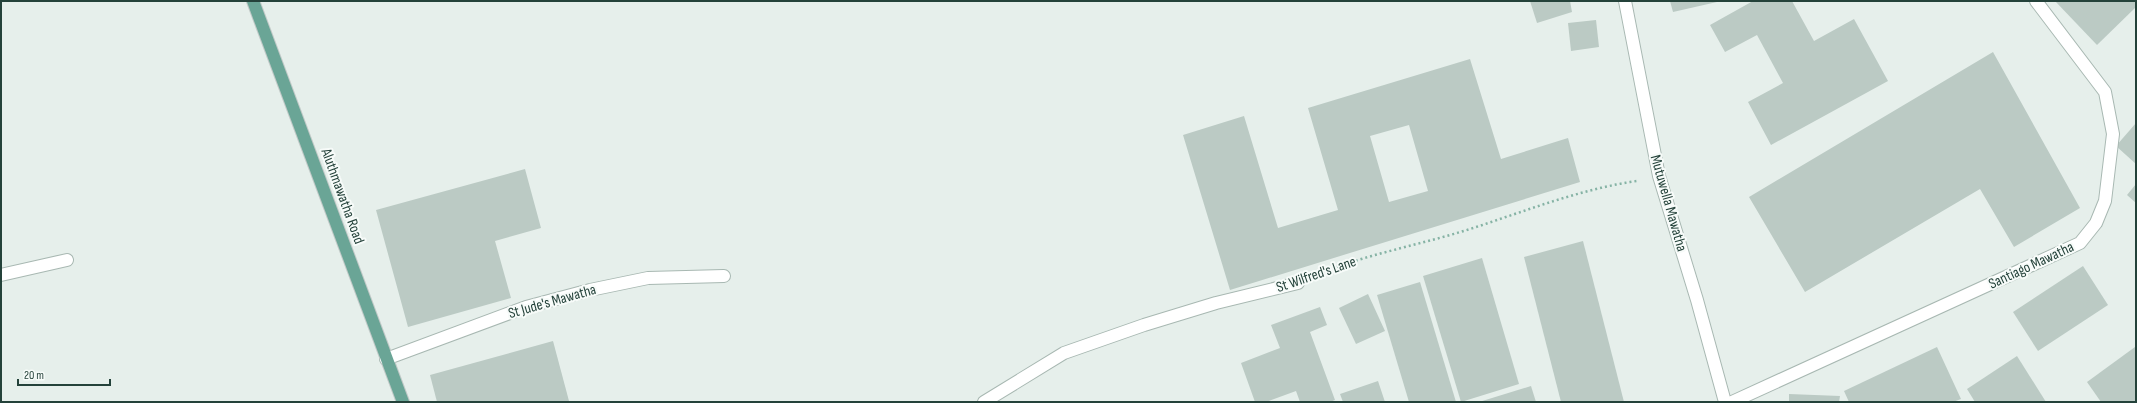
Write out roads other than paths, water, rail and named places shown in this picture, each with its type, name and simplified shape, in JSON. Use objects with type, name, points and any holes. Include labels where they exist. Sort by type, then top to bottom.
[{"type":"main road","name":"Aluthmawatha Road","points":[[253,1],[403,402]]},
{"type":"street","name":"Mutuwella Mawatha","points":[[1625,1],[1659,176],[1697,300],[1725,402]]},
{"type":"street","name":"Santiago Mawatha","points":[[1732,402],[2080,243],[2096,223],[2105,201],[2112,134],[2105,92],[2036,1]]},
{"type":"street","points":[[1,275],[67,260]]},
{"type":"street","name":"St Jude's Mawatha","points":[[386,359],[526,307],[590,290],[648,278],[724,276]]},
{"type":"street","name":"St Wilfred's Lane","points":[[984,402],[1064,353],[1144,325],[1216,304],[1298,283]]}]
